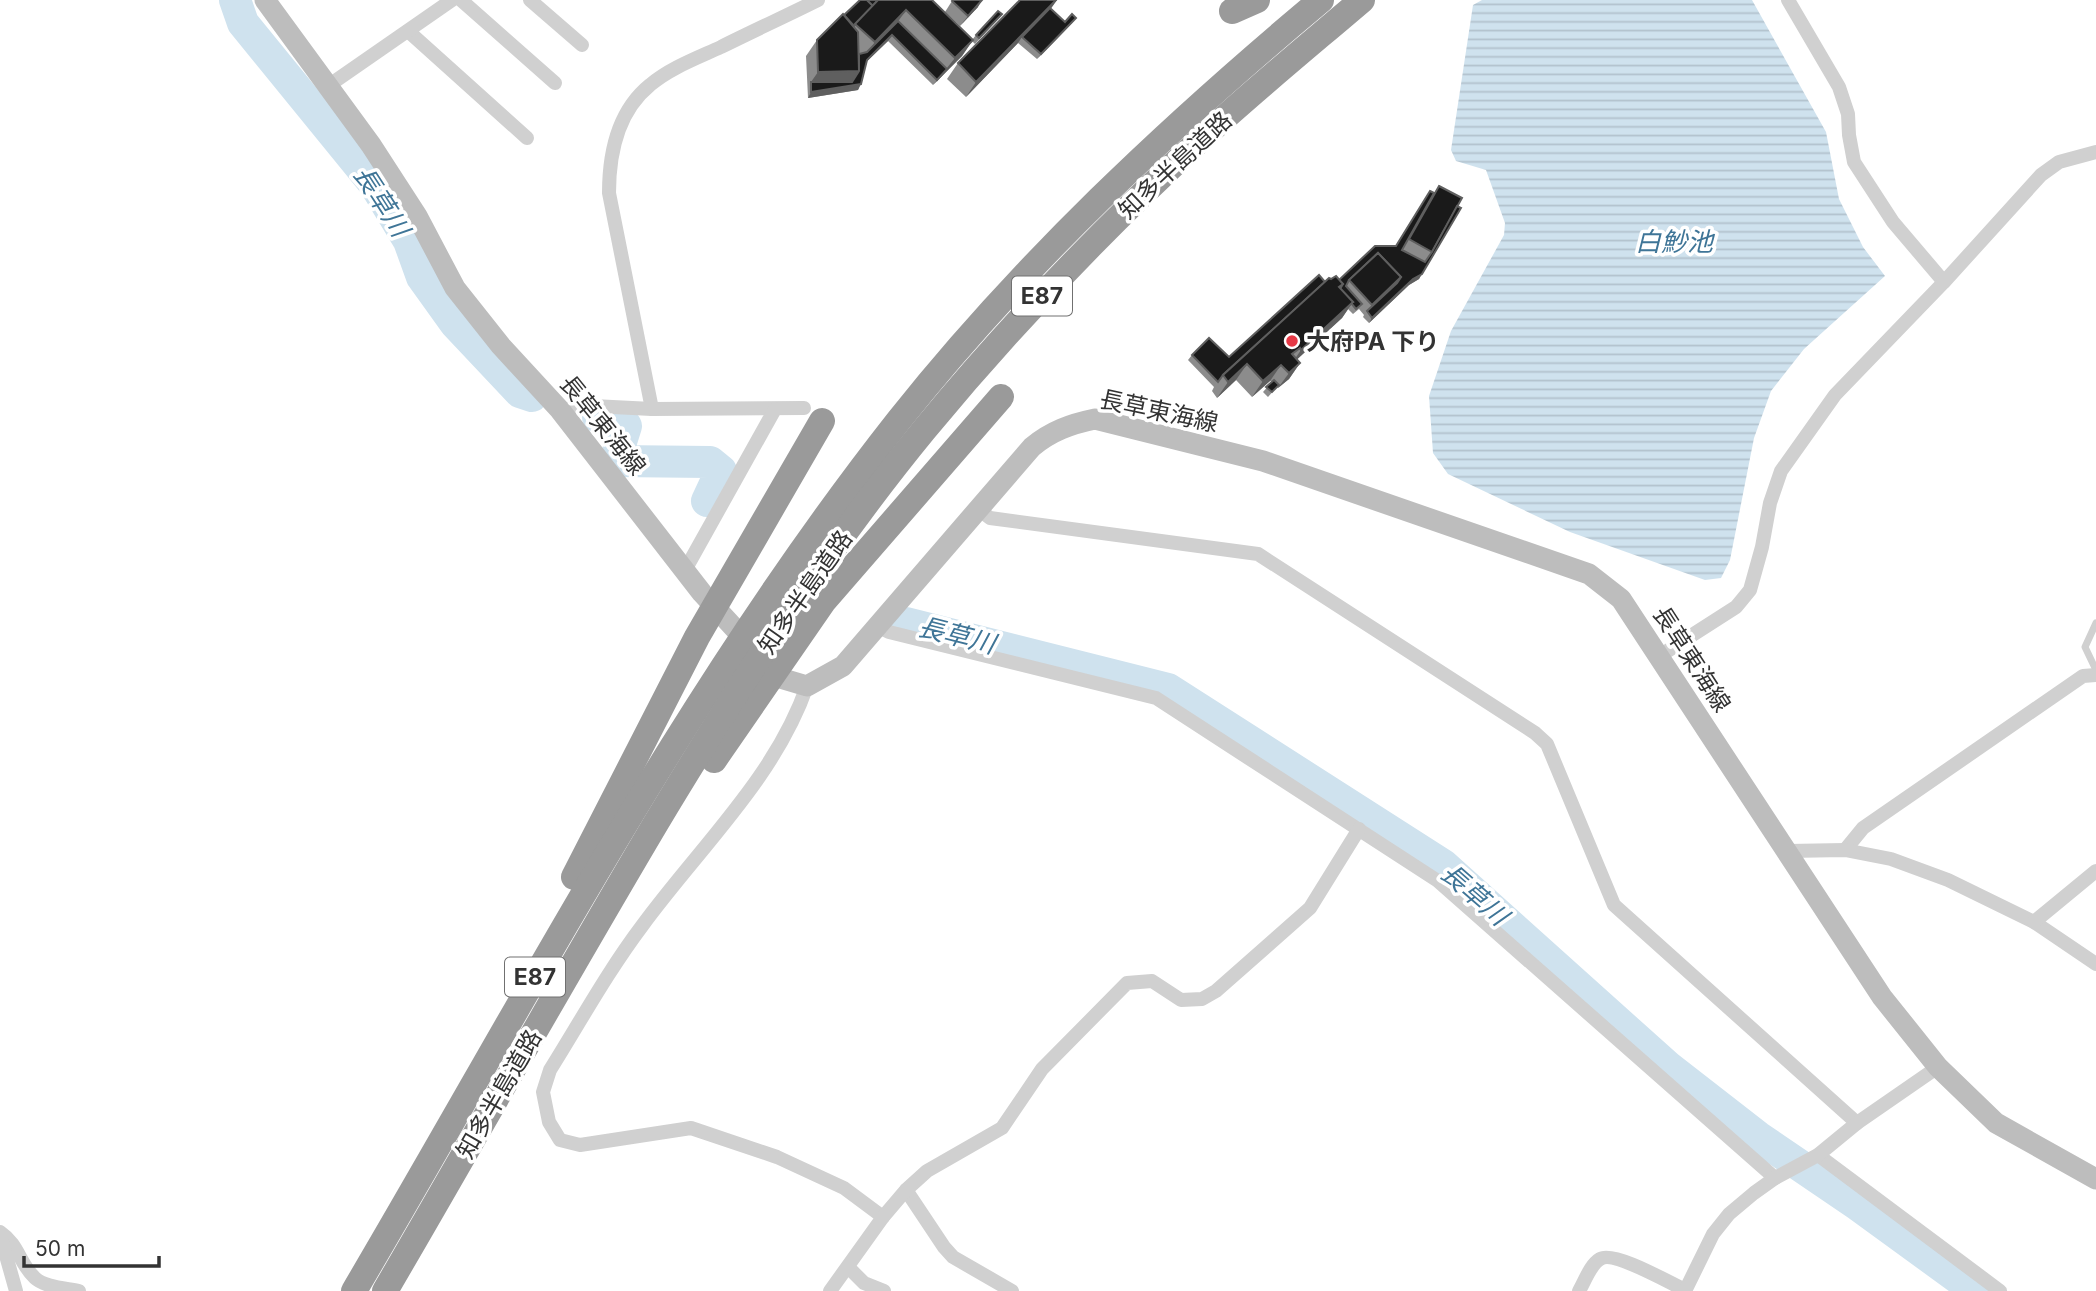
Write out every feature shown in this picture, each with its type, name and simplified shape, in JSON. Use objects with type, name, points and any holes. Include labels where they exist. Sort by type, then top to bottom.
[{"type":"highway","points":[[1232,11],[1257,0]]},
{"type":"highway","name":"知多半島道路","points":[[354,1291],[597,869],[755,616],[845,490],[902,416],[1030,269],[1184,118],[1321,0]]},
{"type":"highway","name":"知多半島道路","points":[[385,1291],[562,984],[778,647],[866,504],[923,431],[1052,286],[1120,216],[1202,137],[1362,0]]},
{"type":"highway","points":[[778,647],[823,602],[1001,397]]},
{"type":"highway","points":[[523,998],[551,922],[813,415]]},
{"type":"main road","name":"長草東海線","points":[[265,0],[417,216],[456,288],[501,346],[560,410],[684,572],[780,678],[807,685],[843,666],[1032,447],[1045,436],[1072,424],[1095,419],[1263,461],[1589,574],[1621,599],[1882,997],[1938,1067],[1996,1124],[2096,1178]]},
{"type":"street","points":[[328,86],[452,0]]},
{"type":"street","points":[[461,0],[555,83]]},
{"type":"street","points":[[530,0],[582,45]]},
{"type":"street","points":[[652,409],[609,193],[609,167],[614,141],[628,112],[649,86],[677,68],[818,0]]},
{"type":"street","points":[[1788,0],[1839,87],[1848,114],[1854,162],[1893,222],[1944,282]]},
{"type":"street","points":[[408,31],[527,138]]},
{"type":"street","points":[[1658,657],[1736,607],[1750,590],[1770,503],[1781,471],[1835,395],[1944,282],[2041,175],[2059,162],[2096,152]]},
{"type":"street","points":[[560,410],[593,405],[652,409],[775,409],[813,415]]},
{"type":"street","points":[[684,572],[775,409]]},
{"type":"street","points":[[978,509],[989,518],[1258,554],[1535,733],[1547,744],[1614,905],[1857,1123]]},
{"type":"street","points":[[877,626],[888,632],[1156,698],[1438,881],[1775,1178]]},
{"type":"street","points":[[1845,850],[1863,828],[2084,676],[2096,672]]},
{"type":"street","points":[[807,685],[796,718],[770,764],[640,928],[550,1070],[542,1091],[550,1122],[560,1140],[580,1145],[691,1128],[789,1162],[844,1188],[883,1216]]},
{"type":"street","points":[[830,1291],[883,1216],[906,1190],[927,1171],[1002,1128],[1042,1069],[1127,983],[1152,981],[1181,1000],[1202,999],[1216,991],[1310,908],[1359,828]]},
{"type":"street","points":[[1788,851],[1845,850],[1891,859],[1948,880],[2034,922],[2096,964]]},
{"type":"street","points":[[2034,922],[2096,871]]},
{"type":"street","points":[[1579,1291],[1599,1259],[1607,1256],[1685,1290],[1713,1234],[1729,1214],[1775,1178],[1818,1155],[1857,1123],[1938,1067]]},
{"type":"street","points":[[1818,1155],[2000,1291]]},
{"type":"street","points":[[906,1190],[944,1247],[953,1256],[1012,1291]]},
{"type":"street","points":[[0,1233],[16,1291]]},
{"type":"street","points":[[0,1233],[11,1240],[35,1278],[45,1284],[79,1291]]},
{"type":"street","points":[[848,1267],[864,1283],[884,1291]]},
{"type":"lane","points":[[2096,623],[2085,647],[2096,672]]},
{"type":"water","name":"白魦池","points":[[1482,0],[1752,0],[1826,132],[1839,199],[1863,247],[1885,276],[1804,349],[1771,391],[1754,438],[1730,560],[1721,578],[1705,580],[1570,532],[1448,474],[1433,453],[1429,396],[1451,331],[1504,235],[1505,223],[1486,170],[1456,161],[1451,150],[1473,5]]},
{"type":"building","points":[[860,0],[867,0],[873,6],[854,26],[844,15]]},
{"type":"building","points":[[867,0],[878,0],[873,6]]},
{"type":"building","points":[[878,0],[932,0],[973,40],[955,58],[906,10],[875,42],[855,24]]},
{"type":"building","points":[[953,0],[982,0],[968,16]]},
{"type":"building","points":[[1020,0],[1056,0],[976,82],[958,63]]},
{"type":"building","points":[[1050,8],[1065,22],[1072,14],[1076,18],[1041,54],[1022,37]]},
{"type":"building","points":[[998,11],[1002,14],[979,38],[976,35]]},
{"type":"building","points":[[843,14],[858,32],[859,71],[818,72],[817,40]]},
{"type":"building","points":[[898,21],[947,69],[937,80],[892,35],[867,60],[861,84],[811,92],[811,82],[852,82],[859,71],[859,54],[867,52]]},
{"type":"building","points":[[1439,186],[1462,198],[1432,252],[1409,239]]},
{"type":"building","points":[[1430,191],[1434,193],[1402,250],[1425,262],[1457,206],[1461,208],[1422,274],[1413,279],[1372,318],[1367,311],[1401,277],[1378,253],[1346,286],[1362,304],[1356,309],[1340,289],[1343,284],[1339,280],[1375,246],[1396,246]]},
{"type":"building","points":[[1378,253],[1401,277],[1372,305],[1349,280]]},
{"type":"building","points":[[1319,275],[1325,282],[1218,382],[1192,355],[1209,338],[1229,357]]},
{"type":"building","name":"大府PA 下り","points":[[1336,276],[1343,284],[1339,287],[1353,302],[1301,350],[1300,348],[1292,354],[1300,363],[1289,373],[1281,365],[1263,381],[1247,364],[1228,382],[1223,375],[1329,278]]},
{"type":"building","points":[[1274,380],[1279,385],[1272,392],[1266,387]]},
{"type":"waterway","name":"長草川","points":[[235,0],[243,23],[375,185],[409,241],[422,277],[455,323],[520,392],[532,396]]},
{"type":"waterway","name":"長草川","points":[[598,417],[626,426],[615,461],[710,462],[721,471],[707,501]]},
{"type":"waterway","name":"長草川","points":[[906,623],[1168,689],[1443,865],[1668,1067],[1758,1137],[1858,1205],[1976,1291]]},
{"type":"place","name":"大府PA 下り","points":[[1292,341]]}]
